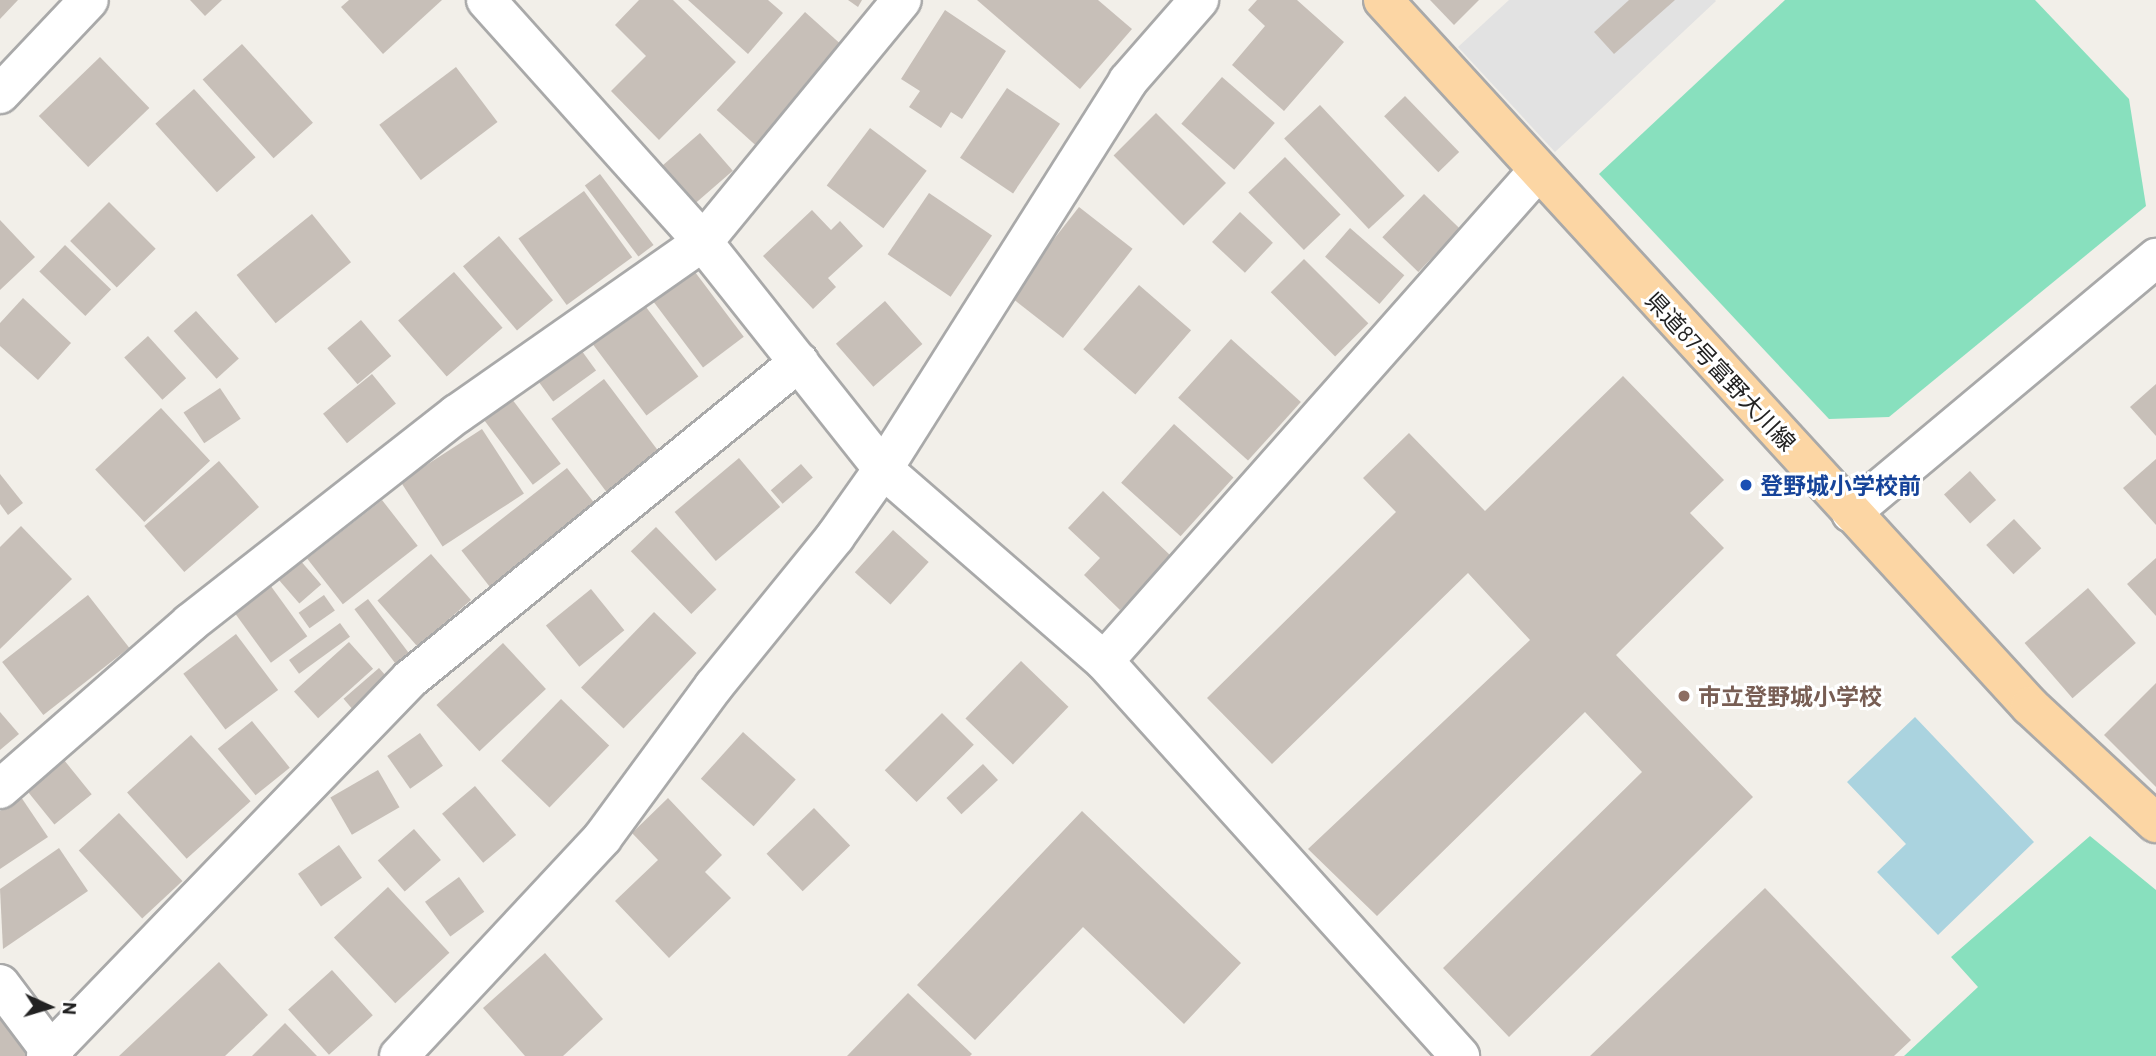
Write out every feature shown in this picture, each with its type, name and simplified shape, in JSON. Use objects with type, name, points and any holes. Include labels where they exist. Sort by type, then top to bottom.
[{"type":"main road","name":"県道87号富野大川線","points":[[1383,0],[1537,172],[2030,706],[2156,823]]},
{"type":"street","points":[[0,94],[89,0]]},
{"type":"street","points":[[486,0],[703,242],[883,469],[1104,661],[1460,1056]]},
{"type":"street","points":[[0,789],[190,623],[436,430],[703,242],[902,0]]},
{"type":"street","points":[[399,1056],[603,837],[883,469],[1128,81],[1199,0]]},
{"type":"street","points":[[1104,661],[1537,172]]},
{"type":"street","points":[[1851,513],[2156,258]]},
{"type":"street","points":[[0,984],[50,1054],[410,679],[799,362]]},
{"type":"green space","points":[[1785,0],[2035,0],[2129,99],[2146,206],[1889,417],[1829,419],[1599,174]]},
{"type":"green space","points":[[2090,836],[2156,890],[2156,1056],[1904,1056],[1978,987],[1951,957]]},
{"type":"shaded area","points":[[1509,0],[1716,1],[1555,152],[1458,47]]},
{"type":"water","points":[[1915,717],[2034,842],[1938,935],[1877,872],[1906,844],[1847,782]]},
{"type":"building","points":[[0,0],[18,0],[0,19]]},
{"type":"building","points":[[190,0],[222,0],[205,16]]},
{"type":"building","points":[[349,0],[442,0],[383,54],[341,7]]},
{"type":"building","points":[[639,0],[673,0],[736,62],[659,140],[611,91],[646,56],[615,25]]},
{"type":"building","points":[[688,0],[768,0],[783,13],[748,54]]},
{"type":"building","points":[[848,0],[862,0],[858,7]]},
{"type":"building","points":[[977,0],[1098,0],[1132,29],[1080,89]]},
{"type":"building","points":[[1257,0],[1297,0],[1344,42],[1284,111],[1232,65],[1265,26],[1248,10]]},
{"type":"building","points":[[1430,0],[1479,0],[1454,25]]},
{"type":"building","points":[[1629,0],[1675,0],[1614,54],[1594,32]]},
{"type":"building","points":[[945,10],[1006,51],[962,119],[951,112],[941,128],[909,107],[920,91],[901,79]]},
{"type":"building","points":[[805,12],[848,51],[760,149],[717,110]]},
{"type":"building","points":[[242,44],[313,123],[274,158],[203,79]]},
{"type":"building","points":[[100,57],[149,108],[88,167],[39,116]]},
{"type":"building","points":[[456,67],[498,122],[421,180],[379,125]]},
{"type":"building","points":[[1222,77],[1275,123],[1234,170],[1181,124]]},
{"type":"building","points":[[1007,88],[1060,124],[1013,193],[960,158]]},
{"type":"building","points":[[194,89],[256,157],[217,192],[155,124]]},
{"type":"building","points":[[1405,96],[1459,152],[1438,172],[1384,116]]},
{"type":"building","points":[[1320,105],[1405,196],[1369,229],[1284,138]]},
{"type":"building","points":[[1156,113],[1226,183],[1184,225],[1114,155]]},
{"type":"building","points":[[870,128],[927,171],[883,228],[827,186]]},
{"type":"building","points":[[700,133],[733,171],[695,204],[662,166]]},
{"type":"building","points":[[1285,157],[1341,215],[1304,250],[1248,192]]},
{"type":"building","points":[[600,174],[654,245],[638,257],[585,185]]},
{"type":"building","points":[[584,191],[632,257],[567,305],[518,239]]},
{"type":"building","points":[[929,193],[992,235],[951,297],[888,254]]},
{"type":"building","points":[[1424,194],[1460,229],[1418,272],[1382,237]]},
{"type":"building","points":[[109,202],[156,249],[117,288],[70,241]]},
{"type":"building","points":[[1079,207],[1133,249],[1063,338],[1009,296]]},
{"type":"building","points":[[812,210],[831,230],[840,221],[863,246],[828,278],[836,287],[813,309],[763,256]]},
{"type":"building","points":[[1240,212],[1273,243],[1245,273],[1212,242]]},
{"type":"building","points":[[312,214],[351,262],[276,323],[237,275]]},
{"type":"building","points":[[0,220],[35,257],[0,290]]},
{"type":"building","points":[[1350,228],[1404,275],[1379,304],[1325,257]]},
{"type":"building","points":[[499,236],[553,300],[517,331],[463,266]]},
{"type":"building","points":[[65,245],[111,289],[85,316],[39,272]]},
{"type":"building","points":[[1304,259],[1368,323],[1335,357],[1271,292]]},
{"type":"building","points":[[692,268],[744,337],[703,367],[651,299]]},
{"type":"building","points":[[454,272],[503,328],[447,376],[398,321]]},
{"type":"building","points":[[1139,285],[1191,330],[1135,394],[1083,349]]},
{"type":"building","points":[[23,298],[71,343],[38,380],[0,346],[0,323]]},
{"type":"building","points":[[885,301],[922,344],[873,387],[836,344]]},
{"type":"building","points":[[643,303],[698,376],[646,416],[591,342]]},
{"type":"building","points":[[196,311],[239,359],[217,379],[174,331]]},
{"type":"building","points":[[361,320],[391,356],[358,384],[327,348]]},
{"type":"building","points":[[148,336],[186,378],[162,400],[124,357]]},
{"type":"building","points":[[1231,339],[1301,402],[1248,461],[1178,398]]},
{"type":"building","points":[[579,347],[596,370],[553,402],[536,378]]},
{"type":"building","points":[[372,374],[396,404],[347,443],[323,414]]},
{"type":"building","points":[[1623,376],[1724,480],[1690,513],[1724,548],[1616,655],[1753,797],[1509,1037],[1443,968],[1642,772],[1585,712],[1377,916],[1308,849],[1530,640],[1468,573],[1272,764],[1207,698],[1396,512],[1363,478],[1409,433],[1485,511]]},
{"type":"building","points":[[604,379],[661,454],[608,494],[551,419]]},
{"type":"building","points":[[2156,384],[2156,436],[2130,407]]},
{"type":"building","points":[[220,388],[241,419],[204,443],[184,413]]},
{"type":"building","points":[[506,391],[561,464],[533,485],[478,412]]},
{"type":"building","points":[[161,408],[210,461],[144,522],[95,469]]},
{"type":"building","points":[[1174,424],[1233,478],[1181,536],[1121,483]]},
{"type":"building","points":[[482,429],[524,494],[443,546],[401,482]]},
{"type":"building","points":[[739,458],[780,507],[716,561],[675,512]]},
{"type":"building","points":[[2156,459],[2156,525],[2123,488]]},
{"type":"building","points":[[219,461],[259,507],[184,572],[144,526]]},
{"type":"building","points":[[801,464],[813,478],[783,504],[771,490]]},
{"type":"building","points":[[567,468],[595,504],[490,587],[461,550]]},
{"type":"building","points":[[1970,471],[1996,500],[1970,523],[1944,494]]},
{"type":"building","points":[[0,474],[23,503],[8,515],[0,504]]},
{"type":"building","points":[[1103,491],[1171,556],[1120,610],[1084,575],[1100,558],[1068,528]]},
{"type":"building","points":[[382,500],[418,546],[343,604],[307,558]]},
{"type":"building","points":[[2014,519],[2041,548],[2013,574],[1986,545]]},
{"type":"building","points":[[21,526],[72,579],[0,649],[0,547]]},
{"type":"building","points":[[656,527],[716,590],[691,614],[631,551]]},
{"type":"building","points":[[893,530],[929,562],[891,604],[855,572]]},
{"type":"building","points":[[293,552],[321,584],[299,603],[271,571]]},
{"type":"building","points":[[431,554],[471,600],[417,647],[377,601]]},
{"type":"building","points":[[2156,558],[2156,616],[2127,584]]},
{"type":"building","points":[[265,578],[307,636],[271,663],[229,604]]},
{"type":"building","points":[[2088,588],[2136,643],[2072,698],[2025,643]]},
{"type":"building","points":[[591,589],[624,630],[579,667],[546,626]]},
{"type":"building","points":[[88,595],[129,648],[43,715],[2,662]]},
{"type":"building","points":[[324,595],[335,611],[310,628],[299,613]]},
{"type":"building","points":[[368,599],[410,654],[396,664],[354,609]]},
{"type":"building","points":[[654,612],[696,653],[624,729],[581,688]]},
{"type":"building","points":[[340,623],[350,637],[299,674],[289,660]]},
{"type":"building","points":[[236,634],[278,690],[225,730],[183,674]]},
{"type":"building","points":[[349,642],[373,669],[318,718],[294,692]]},
{"type":"building","points":[[503,643],[546,689],[479,751],[436,705]]},
{"type":"building","points":[[1021,661],[1068,707],[1013,764],[965,719]]},
{"type":"building","points":[[379,668],[391,682],[355,712],[344,699]]},
{"type":"building","points":[[2156,683],[2156,787],[2104,735]]},
{"type":"building","points":[[561,699],[609,746],[549,807],[501,761]]},
{"type":"building","points":[[0,712],[19,734],[0,750]]},
{"type":"building","points":[[942,713],[974,745],[917,802],[885,770]]},
{"type":"building","points":[[252,721],[290,768],[256,795],[218,749]]},
{"type":"building","points":[[743,732],[796,780],[754,826],[701,779]]},
{"type":"building","points":[[420,733],[443,766],[410,789],[387,756]]},
{"type":"building","points":[[191,735],[251,801],[187,859],[127,793]]},
{"type":"building","points":[[64,760],[92,794],[54,824],[27,790]]},
{"type":"building","points":[[983,764],[998,780],[961,814],[946,798]]},
{"type":"building","points":[[378,770],[400,807],[352,835],[330,798]]},
{"type":"building","points":[[475,786],[516,835],[483,863],[442,814]]},
{"type":"building","points":[[21,797],[48,837],[0,869],[0,811]]},
{"type":"building","points":[[668,798],[722,855],[705,872],[731,898],[669,958],[615,901],[658,860],[632,833]]},
{"type":"building","points":[[814,808],[850,845],[803,891],[767,854]]},
{"type":"building","points":[[1082,811],[1241,963],[1184,1024],[1083,927],[975,1040],[917,985]]},
{"type":"building","points":[[119,813],[182,881],[142,919],[79,851]]},
{"type":"building","points":[[414,829],[441,860],[405,891],[378,860]]},
{"type":"building","points":[[339,845],[362,878],[321,906],[298,874]]},
{"type":"building","points":[[59,848],[88,891],[3,949],[0,889]]},
{"type":"building","points":[[459,877],[484,912],[450,936],[425,902]]},
{"type":"building","points":[[388,887],[449,953],[395,1003],[334,937]]},
{"type":"building","points":[[1765,888],[1911,1040],[1894,1056],[1590,1056]]},
{"type":"building","points":[[545,953],[603,1019],[563,1056],[525,1056],[483,1008]]},
{"type":"building","points":[[219,962],[268,1015],[225,1056],[119,1056]]},
{"type":"building","points":[[332,970],[373,1015],[329,1055],[288,1009]]},
{"type":"building","points":[[908,993],[972,1054],[847,1056]]},
{"type":"building","points":[[0,1018],[32,1052],[28,1056],[0,1056]]},
{"type":"building","points":[[285,1023],[317,1056],[252,1056]]},
{"type":"place","name":"登野城小学校前","points":[[1746,485]]},
{"type":"place","name":"市立登野城小学校","points":[[1684,696]]}]
